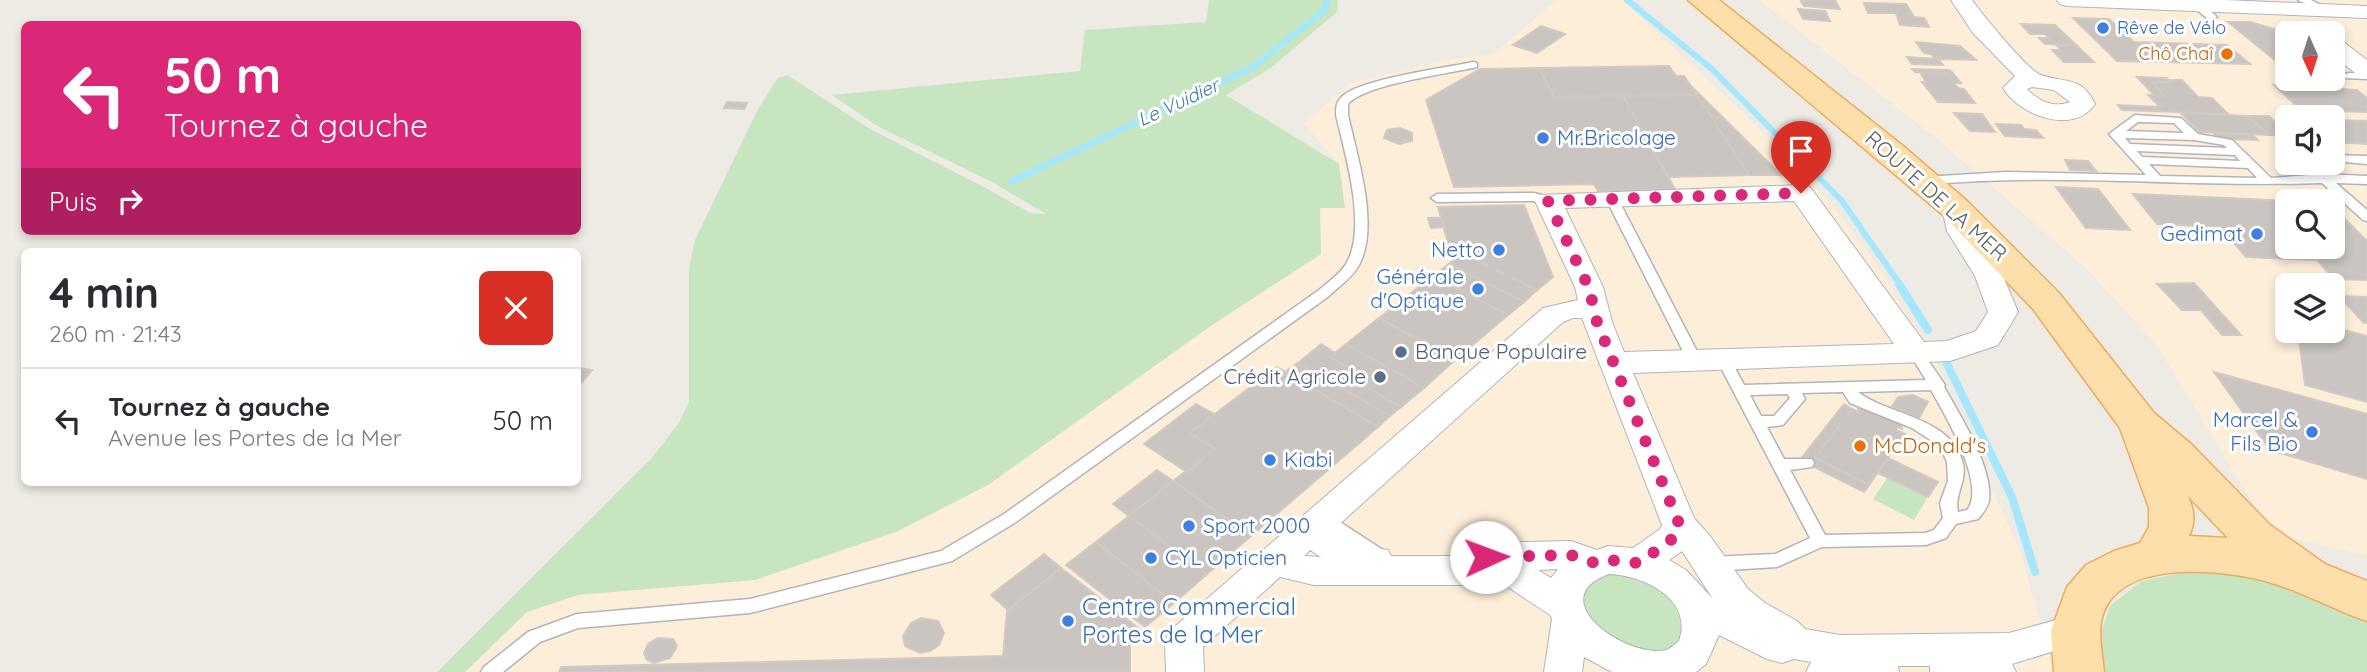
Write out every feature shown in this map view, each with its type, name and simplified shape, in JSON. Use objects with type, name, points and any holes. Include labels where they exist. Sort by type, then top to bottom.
[{"type":"main road","name":"ROUTE DE LA MER","points":[[1702,0],[1955,208],[2046,301],[2140,423],[2176,455],[2254,537],[2308,575]]},
{"type":"main road","name":"ROUTE DE LA MER","points":[[2140,423],[2171,508],[2171,527],[2157,555]]},
{"type":"main road","points":[[2076,651],[2081,602],[2099,580],[2124,564],[2157,555],[2227,555],[2266,563],[2308,575],[2367,602]]},
{"type":"street","points":[[1961,0],[1981,28],[2032,80]]},
{"type":"street","points":[[2067,0],[2206,12],[2295,5],[2326,11],[2367,12]]},
{"type":"street","points":[[2295,5],[2308,21]]},
{"type":"street","points":[[2345,58],[2358,73]]},
{"type":"street","points":[[1794,643],[1786,630],[1745,609],[1724,587],[1692,536],[1680,526],[1614,363],[1591,298],[1548,201],[1801,193],[1916,353]]},
{"type":"street","points":[[1614,363],[1950,351],[1987,338],[2003,312],[1989,276],[1960,231],[1955,208]]},
{"type":"street","points":[[1185,672],[1184,641],[1553,315],[1591,298]]},
{"type":"street","points":[[1315,524],[1352,558],[1384,560],[1559,554],[1595,563]]},
{"type":"street","points":[[1639,563],[1672,539],[1680,526]]},
{"type":"street","points":[[1275,560],[1297,569],[1314,571],[1478,569],[1513,572],[1566,614],[1576,634],[1597,653],[1610,660],[1661,670],[1689,656],[1697,647],[1702,630],[1693,602],[1697,579],[1709,565]]},
{"type":"street","points":[[1563,672],[1566,614],[1564,593],[1574,574],[1595,563],[1616,560],[1639,563],[1672,579],[1693,602],[1767,643],[1782,646],[1794,643],[1840,651],[2076,651]]},
{"type":"street","points":[[1825,672],[1930,669],[1997,672]]},
{"type":"lane","points":[[490,672],[534,636],[577,621],[750,606],[946,556],[1010,518],[1324,293],[1354,264],[1362,234],[1357,187],[1342,115],[1342,104],[1348,97],[1375,86],[1474,65]]},
{"type":"lane","points":[[2358,73],[2367,76]]},
{"type":"lane","points":[[2155,178],[2115,134],[2135,118],[2177,120],[2194,137],[2228,142],[2267,181]]},
{"type":"lane","points":[[2127,147],[2237,152]]},
{"type":"lane","points":[[2345,159],[2367,160]]},
{"type":"lane","points":[[2139,160],[2250,165]]},
{"type":"lane","points":[[1924,181],[1990,174],[2267,181],[2323,178],[2365,181]]},
{"type":"lane","points":[[2338,175],[2342,179]]},
{"type":"lane","points":[[2323,178],[2367,217]]},
{"type":"lane","points":[[1437,198],[1534,197],[1548,201]]},
{"type":"lane","points":[[1612,199],[1695,361]]},
{"type":"lane","points":[[1709,565],[1777,560],[1820,541],[1926,539],[1940,534],[1951,519],[1972,515],[1981,504],[1981,488],[1962,435],[1938,385],[1916,353]]},
{"type":"lane","points":[[1724,360],[1820,541]]},
{"type":"lane","points":[[1850,398],[1938,385]]},
{"type":"lane","points":[[1740,390],[1791,389],[1861,400],[1942,438],[1957,464],[1957,485],[1948,503],[1951,519]]},
{"type":"lane","points":[[1757,422],[1778,421],[1798,399],[1791,389]]},
{"type":"lane","points":[[1780,465],[1806,463]]},
{"type":"shaded area","points":[[1557,0],[1622,0],[1748,117],[1831,204],[1872,257],[1934,358],[2021,554],[2054,672],[465,672],[527,612],[578,595],[988,485],[1212,325],[1321,254],[1320,208],[1345,208],[1339,164],[1304,124],[1350,83],[1446,60],[1493,54]]},
{"type":"shaded area","points":[[1759,0],[2367,0],[2367,556],[2271,533],[2156,344],[2088,270],[1940,141]]},
{"type":"green space","points":[[1209,0],[1338,0],[1337,12],[1272,67],[1226,95],[1339,164],[1345,208],[1320,208],[1321,254],[1212,325],[988,485],[896,532],[755,580],[578,595],[527,612],[465,672],[437,672],[650,460],[679,423],[689,402],[689,268],[695,240],[758,109],[778,78],[787,75],[870,129],[1030,213],[1046,214],[990,181],[877,126],[832,95],[1080,71],[1085,30],[1206,22]]},
{"type":"green space","points":[[1888,477],[1928,497],[1914,520],[1873,499]]},
{"type":"green space","points":[[2190,571],[2251,576],[2318,596],[2367,619],[2367,672],[2103,672],[2098,642],[2110,606],[2142,581]]},
{"type":"green space","points":[[1613,573],[1644,578],[1673,600],[1679,609],[1683,627],[1682,635],[1669,650],[1637,655],[1584,619],[1583,601],[1586,589],[1595,580]]},
{"type":"building","points":[[1835,0],[1840,9],[1804,6],[1801,1]]},
{"type":"building","points":[[1864,3],[1906,4],[1914,17],[1924,18],[1929,27],[1900,25],[1896,13],[1868,13]]},
{"type":"building","points":[[1798,9],[1825,11],[1830,21],[1803,19]]},
{"type":"building","points":[[2073,18],[2109,19],[2134,42],[2227,45],[2250,64],[2117,61]]},
{"type":"building","points":[[2228,22],[2250,22],[2275,29],[2275,60]]},
{"type":"building","points":[[2021,24],[2055,25],[2076,45],[2045,44],[2039,38],[2049,38],[2045,34],[2030,34]]},
{"type":"building","points":[[1541,26],[1565,34],[1537,53],[1513,45]]},
{"type":"building","points":[[1916,42],[1960,46],[1976,60],[1938,59],[1943,65],[1912,64],[1907,57],[1935,59],[1931,54],[1924,53]]},
{"type":"building","points":[[2056,45],[2076,45],[2094,62],[2064,62],[2052,50],[2061,50]]},
{"type":"building","points":[[1669,66],[1676,76],[1684,76],[1697,95],[1554,97],[1539,68]]},
{"type":"building","name":"Mr.Bricolage","points":[[1539,68],[1554,97],[1623,96],[1675,189],[1598,191],[1594,184],[1454,187],[1426,100],[1480,69]]},
{"type":"building","points":[[1912,69],[1950,70],[1961,83],[1954,83],[1946,73],[1915,72]]},
{"type":"building","points":[[1920,72],[1946,73],[1975,103],[1938,102],[1922,82],[1926,82]]},
{"type":"building","points":[[2137,77],[2167,78],[2170,82],[2152,82],[2165,96],[2154,95]]},
{"type":"building","points":[[2167,80],[2182,80],[2198,97],[2212,98],[2228,114],[2122,110],[2118,105],[2160,107],[2148,95],[2165,96],[2152,82],[2170,82]]},
{"type":"building","points":[[1692,87],[1781,175],[1749,175]]},
{"type":"building","points":[[2357,90],[2367,98],[2367,112],[2345,111],[2345,105],[2296,105],[2280,91]]},
{"type":"building","points":[[1697,95],[1749,175],[1668,177],[1623,96]]},
{"type":"building","points":[[727,102],[747,103],[744,109],[724,108]]},
{"type":"building","points":[[1954,113],[1982,114],[1995,132],[1970,131]]},
{"type":"building","points":[[2181,113],[2247,116],[2269,135],[2199,132]]},
{"type":"building","points":[[2247,116],[2269,116],[2275,123],[2275,135],[2269,135]]},
{"type":"building","points":[[2345,120],[2367,121],[2367,144],[2345,143]]},
{"type":"building","points":[[1996,124],[2021,125],[2024,129],[2036,130],[2043,138],[2005,136]]},
{"type":"building","points":[[1400,128],[1412,133],[1412,141],[1399,144],[1384,138],[1387,130]]},
{"type":"building","points":[[2213,133],[2253,135],[2258,140],[2219,139]]},
{"type":"building","points":[[2065,160],[2088,161],[2096,171],[2070,170]]},
{"type":"building","points":[[2056,187],[2098,189],[2130,230],[2086,228]]},
{"type":"building","name":"Gedimat","points":[[2133,194],[2275,200],[2275,258],[2246,257],[2220,227],[2157,224]]},
{"type":"building","name":"Netto","points":[[1524,205],[1553,277],[1537,290],[1449,247],[1438,207]]},
{"type":"building","points":[[1428,218],[1441,218],[1444,227],[1431,228]]},
{"type":"building","name":"Gedimat","points":[[2345,219],[2367,241],[2367,280],[2345,279],[2345,273],[2329,273],[2317,260],[2293,259],[2345,259]]},
{"type":"building","points":[[1462,253],[1537,290],[1524,302],[1449,264]]},
{"type":"building","name":"Générale d'Optique","points":[[1449,264],[1524,302],[1508,315],[1433,276]]},
{"type":"building","points":[[1433,276],[1508,315],[1455,360],[1379,318]]},
{"type":"building","points":[[2194,283],[2241,335],[2222,335],[2201,310],[2182,310],[2157,284]]},
{"type":"building","points":[[2345,296],[2367,297],[2367,323],[2345,302]]},
{"type":"building","name":"Banque Populaire","points":[[1379,318],[1455,360],[1424,388],[1346,344]]},
{"type":"building","points":[[2345,330],[2367,336],[2367,402],[2305,385],[2300,343],[2345,343]]},
{"type":"building","points":[[1321,344],[1335,353],[1330,357],[1359,374],[1353,379],[1401,407],[1390,416],[1298,363]]},
{"type":"building","name":"Crédit Agricole","points":[[1346,344],[1424,388],[1401,407],[1353,379],[1359,374],[1330,357]]},
{"type":"building","points":[[1298,363],[1390,416],[1378,427],[1285,372]]},
{"type":"building","name":"Kiabi","points":[[1277,367],[1378,427],[1251,536],[1173,481],[1215,449],[1190,433]]},
{"type":"building","points":[[581,368],[592,370],[581,383]]},
{"type":"building","name":"Marcel & Fils Bio","points":[[2214,372],[2367,414],[2367,479],[2270,450]]},
{"type":"building","points":[[1913,395],[1928,402],[1919,418],[1892,406],[1898,397]]},
{"type":"building","points":[[1196,404],[1214,414],[1190,433],[1215,449],[1187,472],[1144,444]]},
{"type":"building","points":[[1844,404],[1852,409],[1815,458],[1869,485],[1864,492],[1800,460]]},
{"type":"building","name":"McDonald's","points":[[1864,407],[1901,422],[1902,429],[1898,427],[1896,430],[1905,434],[1869,485],[1815,458],[1852,409],[1859,412],[1858,409]]},
{"type":"building","points":[[1888,458],[1938,482],[1928,497],[1878,473]]},
{"type":"building","points":[[1157,470],[1173,481],[1129,516],[1113,504]]},
{"type":"building","name":"Sport 2000","points":[[1173,481],[1251,536],[1207,574],[1129,516]]},
{"type":"building","name":"CYL Opticien","points":[[1129,516],[1207,574],[1174,603],[1096,542]]},
{"type":"building","points":[[1096,542],[1174,603],[1145,627],[1066,565]]},
{"type":"building","points":[[1044,554],[1061,568],[1008,610],[991,595]]},
{"type":"building","name":"Centre Commercial Portes de la Mer","points":[[1061,568],[1142,631],[1130,640],[1130,672],[559,672],[561,667],[1003,656],[1007,611]]},
{"type":"building","points":[[921,618],[938,621],[944,633],[939,645],[920,653],[905,646],[903,636],[911,623]]},
{"type":"building","points":[[658,638],[673,639],[677,646],[670,658],[654,663],[647,660],[644,653],[648,644]]},
{"type":"waterway","name":"Le Vuidier","points":[[1010,182],[1253,67],[1325,10],[1327,0]]},
{"type":"waterway","points":[[1627,0],[1712,69],[1842,201],[1901,286]]},
{"type":"waterway","points":[[1899,284],[1928,330]]},
{"type":"waterway","points":[[1947,364],[2012,497],[2035,572]]},
{"type":"place","name":"Rêve de Vélo","points":[[2103,28]]},
{"type":"place","name":"Chô Chaî","points":[[2227,54]]},
{"type":"place","name":"Mr.Bricolage","points":[[1543,138]]},
{"type":"place","name":"Gedimat","points":[[2257,234]]},
{"type":"place","name":"Netto","points":[[1499,250]]},
{"type":"place","name":"Générale d'Optique","points":[[1478,289]]},
{"type":"place","name":"Banque Populaire","points":[[1401,352]]},
{"type":"place","name":"Crédit Agricole","points":[[1380,377]]},
{"type":"place","name":"Marcel & Fils Bio","points":[[2312,432]]},
{"type":"place","name":"McDonald's","points":[[1860,446]]},
{"type":"place","name":"Kiabi","points":[[1270,460]]},
{"type":"place","name":"Sport 2000","points":[[1189,526]]},
{"type":"place","name":"CYL Opticien","points":[[1151,558]]},
{"type":"place","name":"Centre Commercial Portes de la Mer","points":[[1068,621]]},
{"type":"route","points":[[1486,557],[1559,554],[1595,563],[1608,560],[1639,563],[1672,539],[1680,526],[1597,322],[1589,288],[1548,201],[1801,193]]}]
